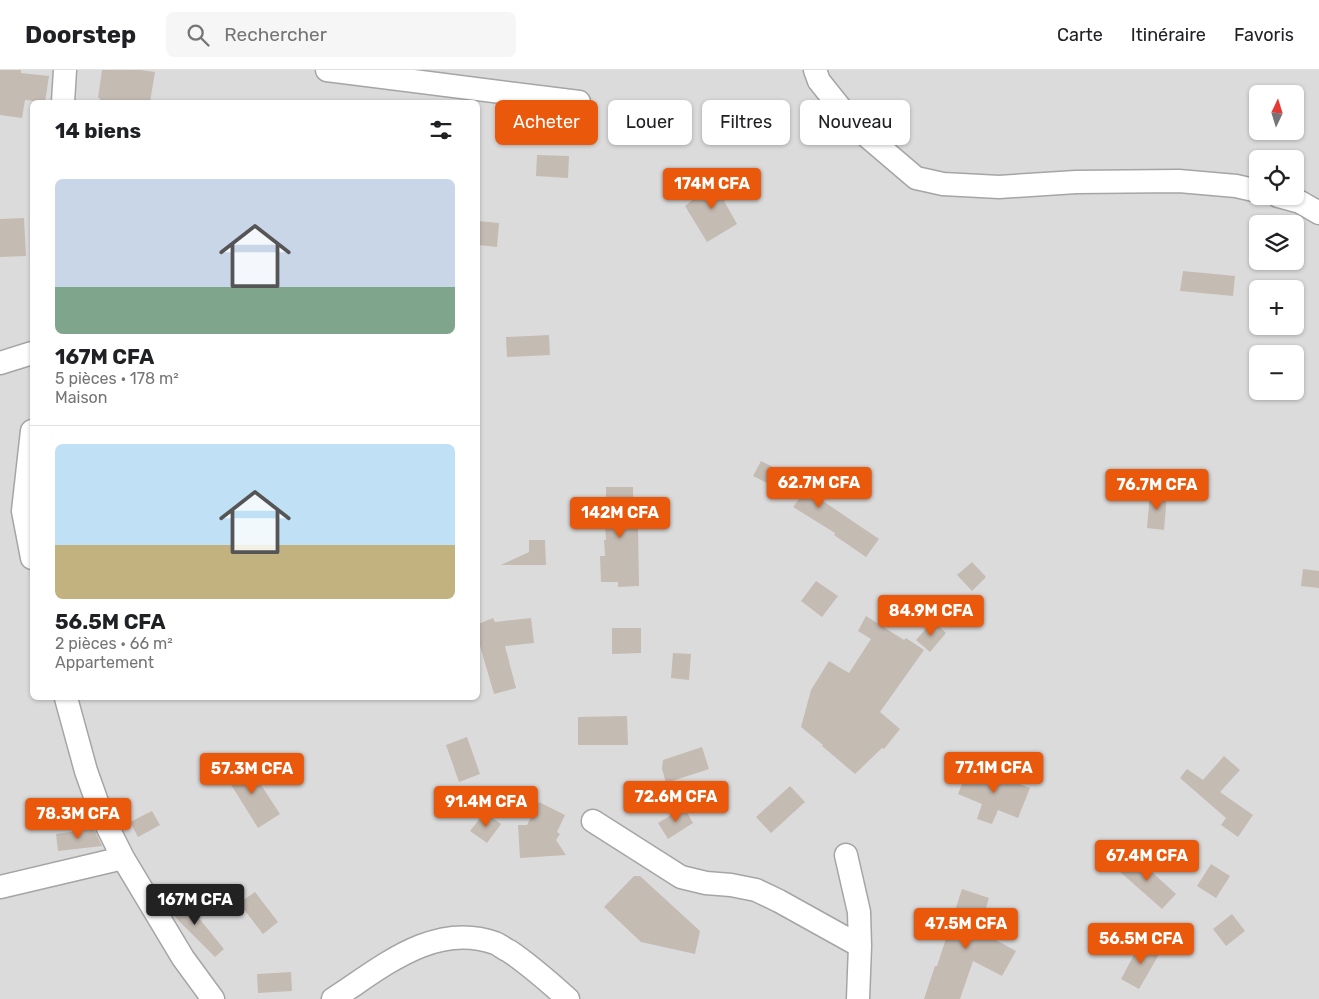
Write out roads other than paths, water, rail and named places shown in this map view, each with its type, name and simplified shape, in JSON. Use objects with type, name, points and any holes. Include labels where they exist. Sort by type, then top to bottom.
[{"type":"street","points":[[63,100],[65,70]]},
{"type":"street","points":[[327,70],[563,100]]},
{"type":"street","points":[[816,70],[819,81],[855,126],[916,178],[943,184],[999,187],[1076,182],[1179,181],[1249,189]]},
{"type":"street","points":[[1304,204],[1319,213]]},
{"type":"street","points":[[0,363],[30,354]]},
{"type":"street","points":[[30,469],[23,511],[30,548]]},
{"type":"street","points":[[67,700],[86,771],[102,816],[123,858],[183,958],[213,999]]},
{"type":"street","points":[[593,821],[682,876],[706,883],[756,890],[860,946]]},
{"type":"street","points":[[846,855],[859,912],[858,999]]},
{"type":"street","points":[[0,887],[123,858]]},
{"type":"street","points":[[333,999],[405,952],[437,940],[468,936],[496,944],[523,960],[568,999]]}]
